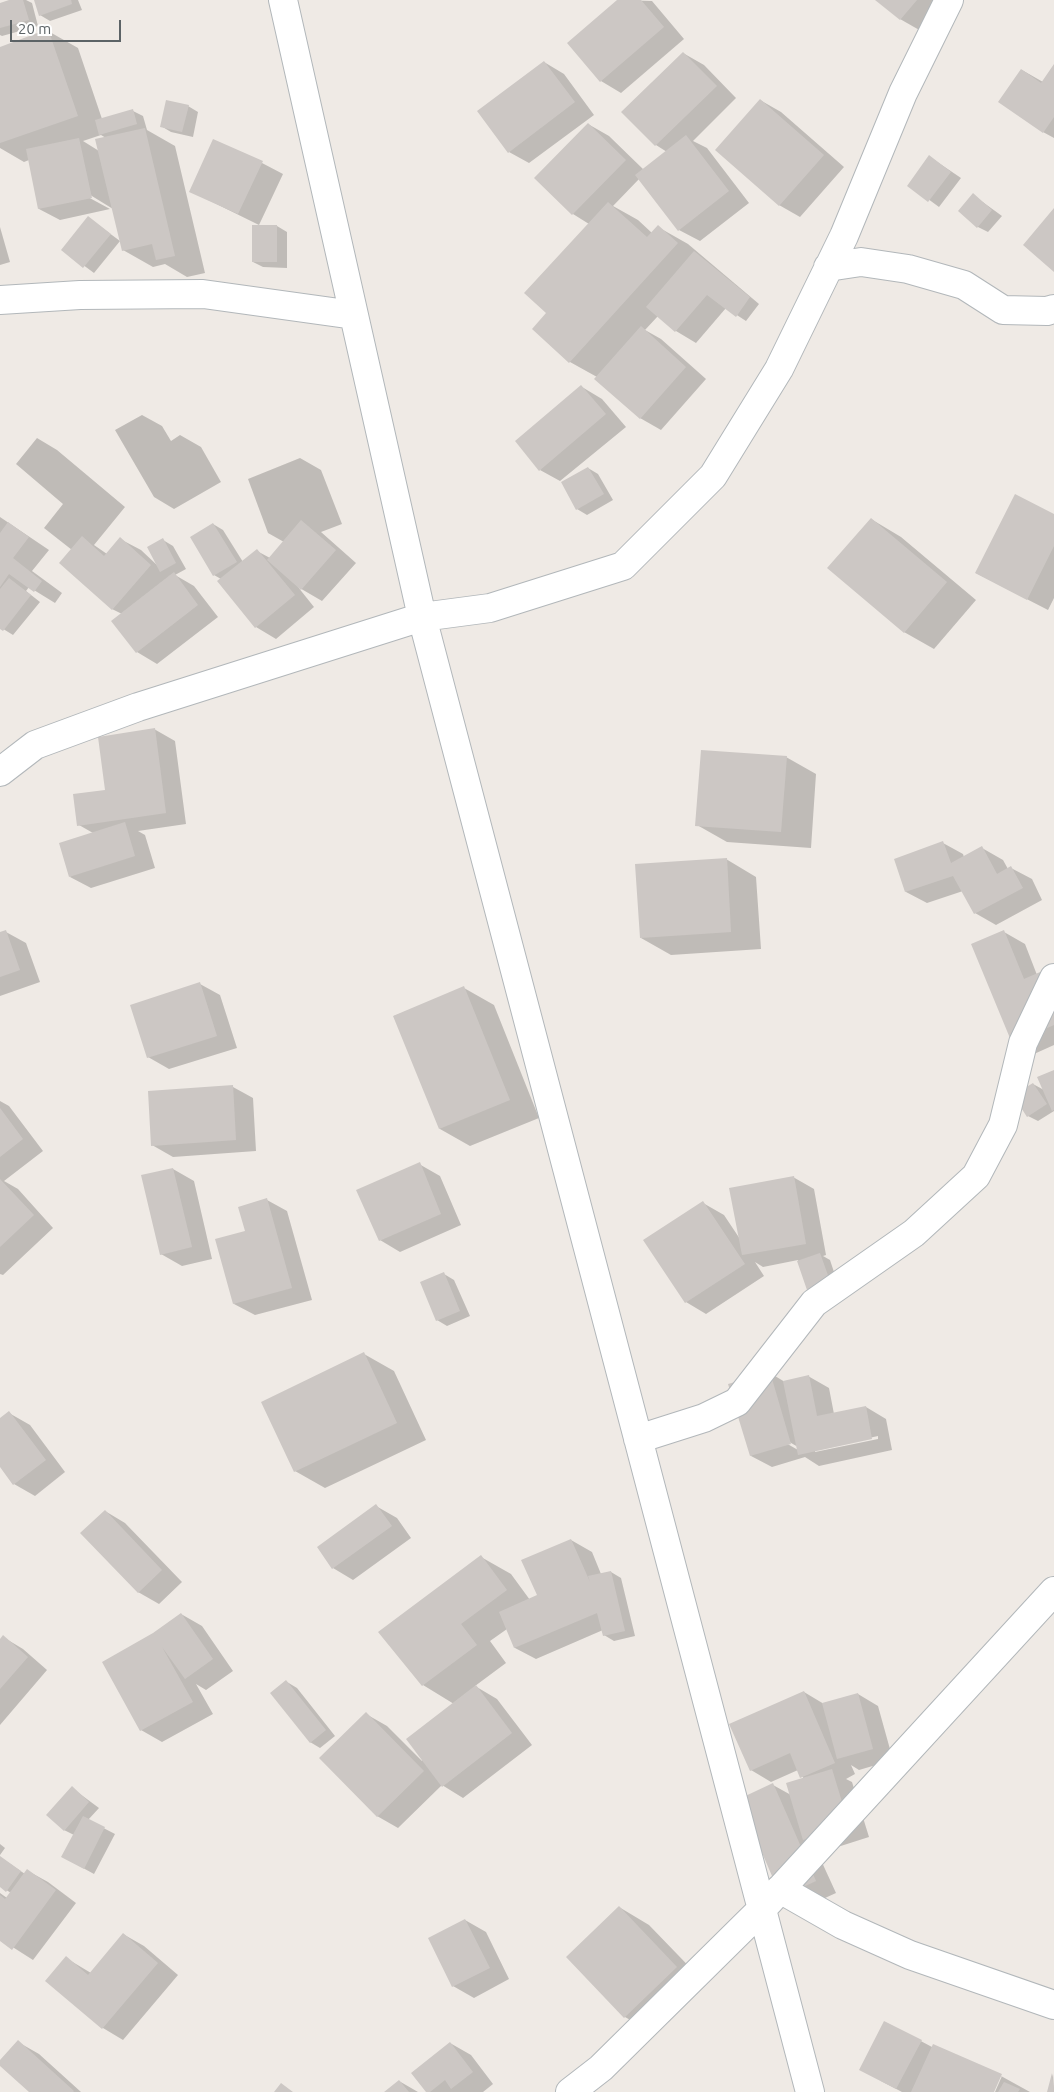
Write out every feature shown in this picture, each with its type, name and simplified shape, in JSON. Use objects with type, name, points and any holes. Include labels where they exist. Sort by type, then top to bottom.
[{"type":"street","points":[[284,0],[422,617],[810,2092]]},
{"type":"street","points":[[0,772],[35,745],[165,698],[422,617],[490,608],[622,566],[713,476],[779,369],[844,236],[903,93],[949,0]]},
{"type":"street","points":[[828,267],[861,262],[908,269],[964,285],[1003,310],[1047,311],[1054,309]]},
{"type":"street","points":[[0,300],[80,295],[203,294],[354,315]]},
{"type":"street","points":[[638,1439],[704,1418],[737,1402],[814,1303],[914,1232],[976,1176],[1003,1125],[1023,1043],[1054,978]]},
{"type":"street","points":[[570,2092],[601,2068],[762,1909],[1054,1591]]},
{"type":"street","points":[[780,1889],[843,1925],[910,1955],[1054,2005]]},
{"type":"building","points":[[9,0],[23,0],[29,20],[0,28],[0,3]]},
{"type":"building","points":[[34,0],[71,0],[72,4],[39,16]]},
{"type":"building","points":[[617,0],[641,0],[664,27],[600,82],[567,43]]},
{"type":"building","points":[[875,0],[917,0],[900,20]]},
{"type":"building","points":[[48,29],[78,116],[0,143],[0,47]]},
{"type":"building","points":[[683,52],[717,86],[655,146],[621,112]]},
{"type":"building","points":[[544,61],[575,102],[508,153],[477,111]]},
{"type":"building","points":[[1054,64],[1054,117],[1043,133],[998,102],[1021,69],[1041,83]]},
{"type":"building","points":[[760,99],[824,155],[779,206],[715,150]]},
{"type":"building","points":[[166,100],[189,105],[182,132],[160,127]]},
{"type":"building","points":[[133,109],[137,124],[99,135],[95,120]]},
{"type":"building","points":[[588,123],[626,160],[572,215],[534,178]]},
{"type":"building","points":[[145,128],[175,256],[156,260],[152,244],[122,251],[95,139]]},
{"type":"building","points":[[686,135],[729,191],[678,231],[635,175]]},
{"type":"building","points":[[79,138],[92,198],[38,209],[26,149]]},
{"type":"building","points":[[213,139],[263,161],[238,214],[189,192]]},
{"type":"building","points":[[929,155],[951,172],[928,202],[907,186]]},
{"type":"building","points":[[973,193],[992,210],[977,228],[958,211]]},
{"type":"building","points":[[608,202],[647,237],[658,225],[678,243],[569,363],[532,329],[546,313],[524,293]]},
{"type":"building","points":[[1054,208],[1054,272],[1023,245]]},
{"type":"building","points":[[88,216],[111,234],[83,268],[61,250]]},
{"type":"building","points":[[252,225],[277,225],[277,262],[252,262]]},
{"type":"building","points":[[694,251],[750,297],[736,317],[707,295],[675,332],[646,307]]},
{"type":"building","points":[[641,326],[686,367],[640,419],[594,379]]},
{"type":"building","points":[[581,385],[606,414],[539,471],[515,441]]},
{"type":"building","points":[[588,467],[604,494],[576,510],[561,482]]},
{"type":"building","points":[[1015,494],[1054,514],[1054,546],[1027,600],[975,573]]},
{"type":"building","points":[[871,518],[947,582],[904,633],[827,568]]},
{"type":"building","points":[[301,520],[336,550],[301,590],[267,560]]},
{"type":"building","points":[[8,522],[29,537],[13,558],[42,581],[34,592],[9,574],[0,587],[0,533]]},
{"type":"building","points":[[213,523],[237,562],[213,576],[190,537]]},
{"type":"building","points":[[82,536],[104,556],[120,537],[151,565],[112,610],[59,563]]},
{"type":"building","points":[[163,538],[176,563],[160,572],[147,547]]},
{"type":"building","points":[[257,549],[295,595],[255,628],[217,581]]},
{"type":"building","points":[[174,572],[198,605],[136,653],[111,621]]},
{"type":"building","points":[[9,578],[31,595],[3,631],[0,629],[0,589]]},
{"type":"building","points":[[155,728],[166,813],[77,826],[73,794],[105,790],[98,737]]},
{"type":"building","points":[[701,750],[787,756],[781,832],[695,826]]},
{"type":"building","points":[[125,822],[135,856],[69,877],[59,843]]},
{"type":"building","points":[[943,841],[951,863],[982,846],[997,874],[1011,866],[1023,888],[974,914],[953,876],[905,892],[894,859]]},
{"type":"building","points":[[727,858],[731,932],[640,938],[635,864]]},
{"type":"building","points":[[6,930],[20,970],[0,977],[0,932]]},
{"type":"building","points":[[1004,930],[1024,979],[1054,966],[1054,1025],[1012,1043],[971,944]]},
{"type":"building","points":[[200,982],[217,1036],[147,1058],[130,1005]]},
{"type":"building","points":[[464,986],[510,1100],[439,1129],[393,1016]]},
{"type":"building","points":[[1054,1070],[1054,1110],[1052,1111],[1037,1077]]},
{"type":"building","points":[[1033,1083],[1047,1104],[1027,1117],[1013,1095]]},
{"type":"building","points":[[233,1085],[236,1140],[151,1146],[148,1091]]},
{"type":"building","points":[[0,1108],[23,1139],[0,1157]]},
{"type":"building","points":[[420,1162],[441,1214],[379,1241],[356,1190]]},
{"type":"building","points":[[173,1168],[192,1247],[160,1255],[141,1175]]},
{"type":"building","points":[[794,1176],[806,1244],[742,1255],[729,1188]]},
{"type":"building","points":[[0,1179],[34,1215],[0,1247]]},
{"type":"building","points":[[267,1198],[292,1288],[233,1304],[215,1239],[245,1231],[238,1207]]},
{"type":"building","points":[[703,1201],[745,1264],[685,1303],[643,1240]]},
{"type":"building","points":[[820,1253],[830,1281],[807,1290],[797,1261]]},
{"type":"building","points":[[444,1272],[460,1311],[436,1321],[420,1282]]},
{"type":"building","points":[[364,1352],[397,1423],[294,1472],[261,1402]]},
{"type":"building","points":[[770,1372],[791,1444],[750,1456],[728,1384]]},
{"type":"building","points":[[809,1375],[817,1416],[866,1406],[872,1439],[798,1455],[783,1381]]},
{"type":"building","points":[[9,1411],[46,1460],[13,1485],[0,1467],[0,1418]]},
{"type":"building","points":[[376,1504],[392,1526],[332,1569],[317,1547]]},
{"type":"building","points":[[105,1510],[162,1570],[138,1593],[80,1533]]},
{"type":"building","points":[[571,1539],[590,1582],[588,1576],[611,1571],[625,1631],[603,1636],[597,1613],[514,1648],[499,1612],[537,1595],[521,1560]]},
{"type":"building","points":[[481,1555],[507,1590],[461,1624],[477,1645],[422,1686],[378,1632]]},
{"type":"building","points":[[181,1613],[213,1659],[185,1679],[162,1647],[193,1702],[140,1731],[102,1662],[153,1633]]},
{"type":"building","points":[[3,1635],[28,1657],[0,1689],[0,1639]]},
{"type":"building","points":[[286,1680],[326,1730],[310,1743],[270,1693]]},
{"type":"building","points":[[476,1685],[512,1733],[442,1787],[406,1739]]},
{"type":"building","points":[[804,1691],[835,1763],[800,1778],[790,1753],[750,1771],[729,1724]]},
{"type":"building","points":[[858,1693],[873,1749],[837,1759],[822,1703]]},
{"type":"building","points":[[366,1712],[424,1771],[377,1817],[319,1758]]},
{"type":"building","points":[[832,1769],[849,1825],[803,1840],[786,1783]]},
{"type":"building","points":[[773,1783],[816,1881],[781,1897],[739,1799]]},
{"type":"building","points":[[72,1786],[89,1802],[64,1831],[46,1815]]},
{"type":"building","points":[[83,1816],[105,1827],[84,1869],[61,1857]]},
{"type":"building","points":[[0,1856],[21,1871],[6,1892],[0,1887]]},
{"type":"building","points":[[27,1869],[56,1890],[12,1950],[0,1941],[0,1895],[5,1899]]},
{"type":"building","points":[[619,1906],[677,1967],[624,2018],[566,1957]]},
{"type":"building","points":[[465,1919],[490,1968],[452,1987],[428,1938]]},
{"type":"building","points":[[123,1933],[158,1963],[102,2029],[45,1981],[66,1956],[88,1975]]},
{"type":"building","points":[[884,2021],[922,2040],[896,2089],[859,2070]]},
{"type":"building","points":[[18,2040],[74,2091],[29,2092],[0,2066],[0,2060]]},
{"type":"building","points":[[450,2042],[473,2072],[451,2089],[445,2080],[430,2092],[426,2092],[411,2073]]},
{"type":"building","points":[[933,2044],[1002,2074],[994,2092],[911,2092]]},
{"type":"building","points":[[1052,2073],[1054,2092],[1047,2092]]},
{"type":"building","points":[[399,2080],[409,2092],[384,2092]]},
{"type":"building","points":[[1004,2082],[1020,2089],[1018,2092],[998,2092]]},
{"type":"building","points":[[281,2083],[293,2092],[274,2092]]}]
